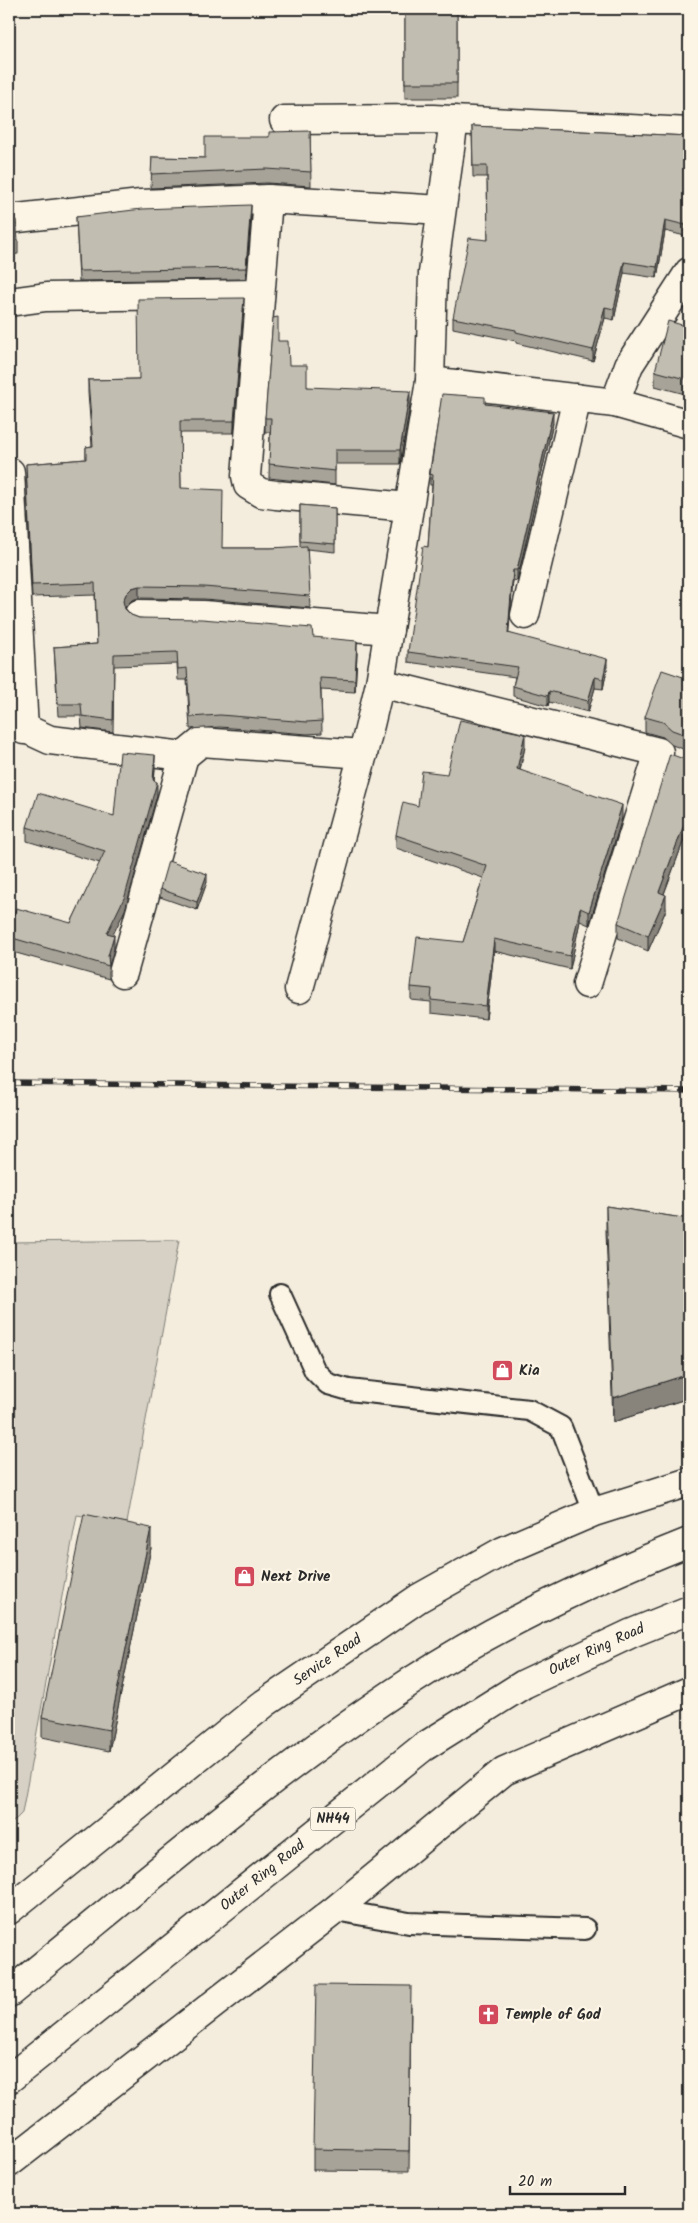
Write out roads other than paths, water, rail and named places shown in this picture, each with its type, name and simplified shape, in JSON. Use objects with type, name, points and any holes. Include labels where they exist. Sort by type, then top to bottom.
[{"type":"main road","points":[[284,120],[454,120],[689,132]]},
{"type":"main road","points":[[299,989],[363,754],[380,683],[430,381],[434,273],[454,120]]},
{"type":"main road","points":[[9,219],[141,204],[268,199],[441,210]]},
{"type":"main road","points":[[268,199],[246,476],[248,485],[262,493],[276,495],[410,507]]},
{"type":"main road","points":[[615,403],[629,366],[689,272]]},
{"type":"main road","points":[[9,302],[46,297],[260,294]]},
{"type":"main road","points":[[430,381],[615,403],[689,424]]},
{"type":"main road","points":[[525,615],[577,398]]},
{"type":"main road","points":[[10,472],[16,725],[50,740],[184,756]]},
{"type":"main road","points":[[139,614],[203,614],[389,630]]},
{"type":"main road","points":[[380,683],[660,752],[587,984]]},
{"type":"main road","points":[[123,973],[184,756],[201,742],[363,754]]},
{"type":"main road","name":"Service Road","points":[[9,1910],[264,1703],[419,1598],[503,1551],[594,1512],[689,1482]]},
{"type":"main road","points":[[9,1993],[280,1774],[410,1682],[512,1622],[620,1570],[689,1542]]},
{"type":"main road","name":"Outer Ring Road","points":[[9,2079],[422,1748],[524,1684],[632,1633],[689,1610]]},
{"type":"main road","points":[[9,2163],[335,1910],[504,1771],[689,1690]]},
{"type":"lane","points":[[280,1294],[316,1371],[328,1384],[350,1390],[529,1410],[561,1428],[594,1512]]},
{"type":"lane","points":[[335,1910],[409,1923],[585,1929]]},
{"type":"railway","points":[[9,1083],[689,1091]]},
{"type":"place","name":"Kia","points":[[503,1371]]},
{"type":"place","name":"Next Drive","points":[[245,1577]]},
{"type":"place","name":"Temple of God","points":[[489,2015]]}]
